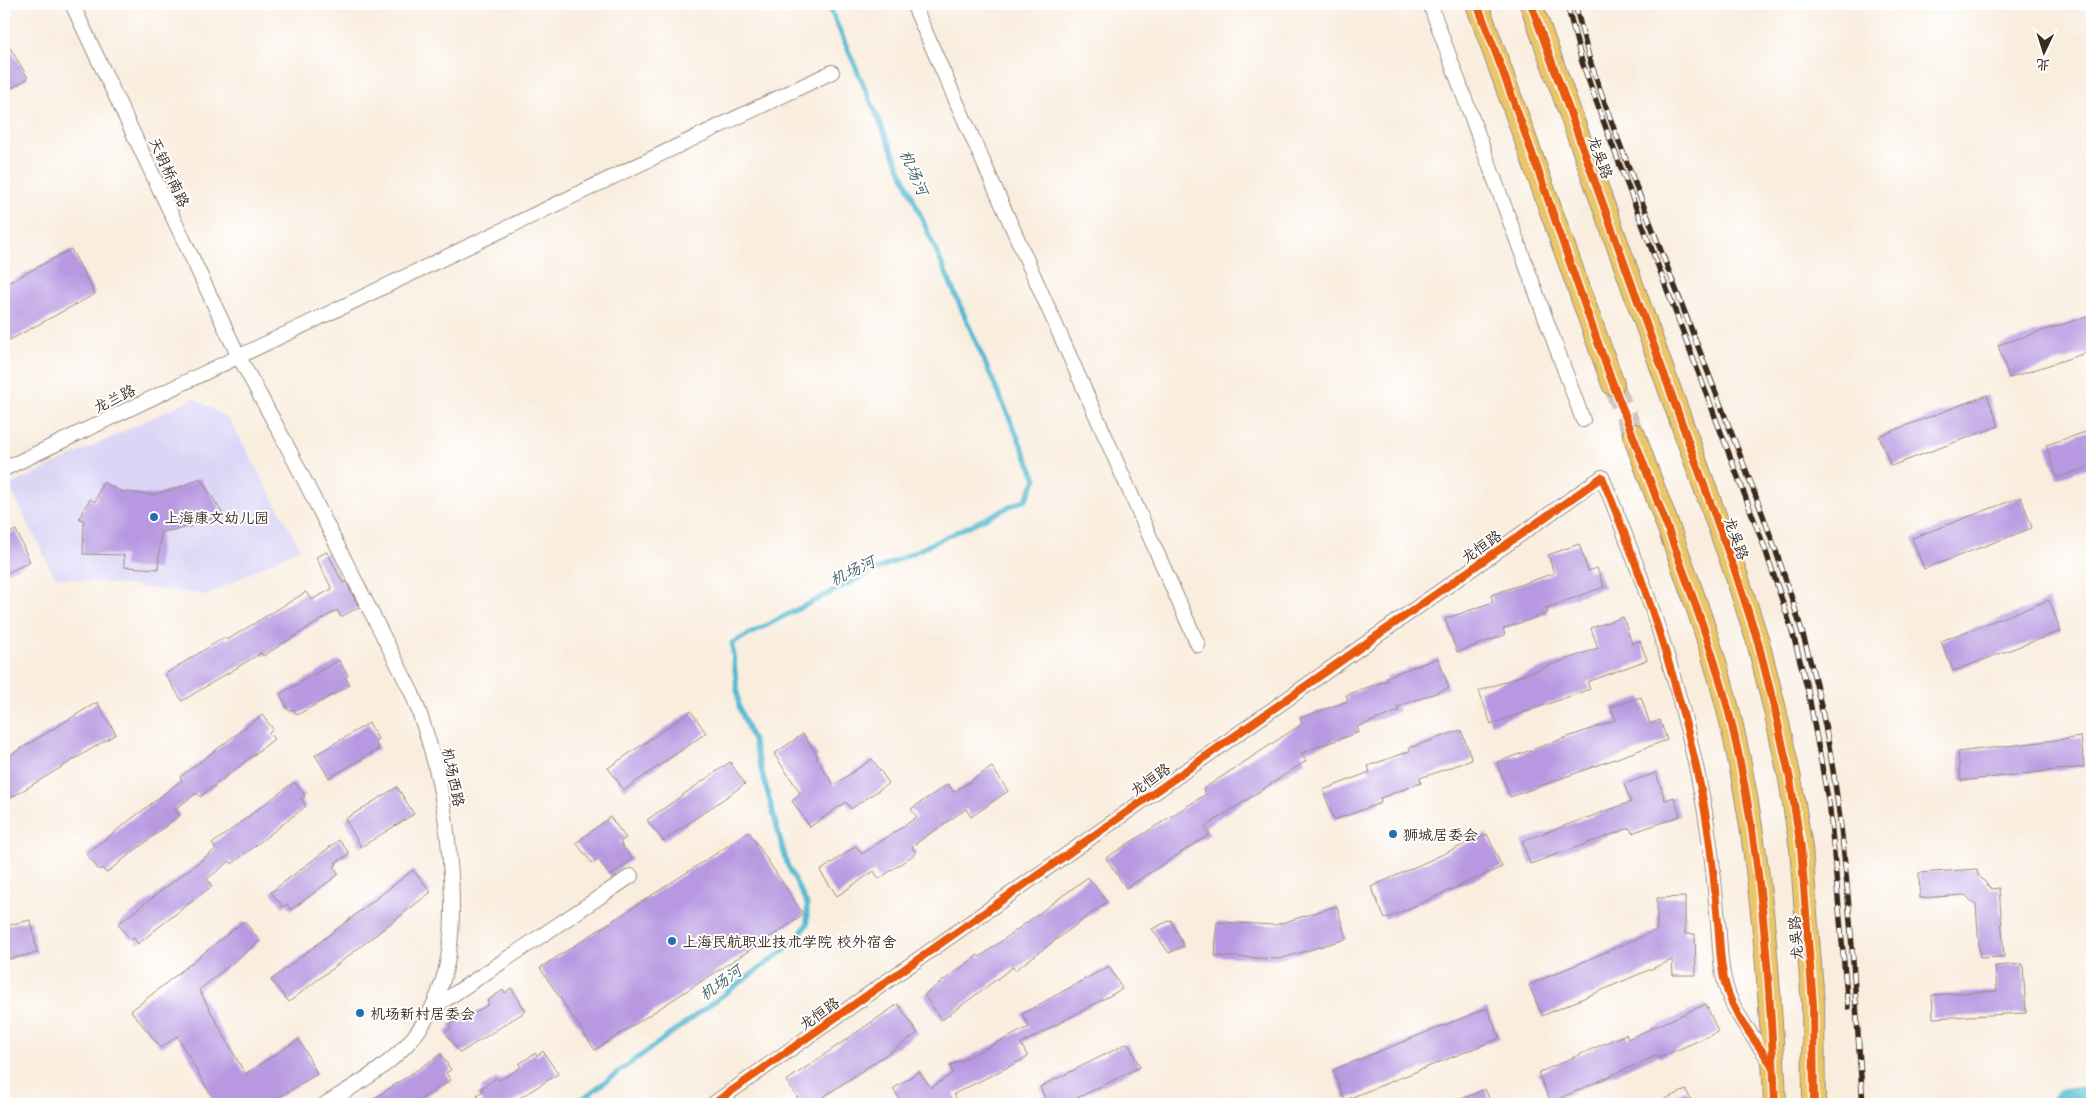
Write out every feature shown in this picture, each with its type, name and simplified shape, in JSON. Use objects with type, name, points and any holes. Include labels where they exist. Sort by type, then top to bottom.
[{"type":"main road","points":[[1477,4],[1614,384]]},
{"type":"main road","name":"龙吴路","points":[[1531,4],[1736,574],[1760,651],[1790,779],[1801,848],[1812,994],[1814,1104]]},
{"type":"main road","name":"龙吴路","points":[[1634,435],[1713,655],[1731,720],[1756,855],[1765,938],[1775,1104]]},
{"type":"street","name":"天钥桥南路","points":[[72,4],[238,355],[283,438]]},
{"type":"street","points":[[913,4],[1198,645]]},
{"type":"street","points":[[1430,4],[1583,420]]},
{"type":"street","name":"龙兰路","points":[[4,469],[238,355],[832,72]]},
{"type":"street","name":"机场西路","points":[[283,438],[412,693],[427,730],[438,772],[446,822],[453,916],[451,948],[444,981],[434,1008],[415,1036],[392,1059],[325,1104]]},
{"type":"street","name":"龙吴路","points":[[1602,477],[1656,617],[1688,727],[1702,792],[1712,859],[1723,974],[1728,993],[1735,1008],[1773,1067]]},
{"type":"street","name":"龙恒路","points":[[713,1104],[1602,477]]},
{"type":"street","points":[[434,1008],[631,876]]},
{"type":"shaded area","name":"上海康文幼儿园","points":[[194,398],[230,420],[300,548],[207,595],[55,577],[9,486]]},
{"type":"building","points":[[4,38],[28,78],[4,93]]},
{"type":"building","points":[[71,249],[95,294],[4,343],[4,285]]},
{"type":"building","points":[[2092,315],[2092,351],[2009,378],[1998,345]]},
{"type":"building","points":[[1987,395],[1999,426],[1891,466],[1879,436]]},
{"type":"building","points":[[2092,430],[2092,466],[2057,478],[2046,445]]},
{"type":"building","points":[[200,478],[223,514],[190,527],[161,532],[158,569],[124,567],[124,555],[83,554],[84,521],[79,518],[90,499],[95,502],[103,482],[120,491],[152,495],[178,488]]},
{"type":"building","points":[[2021,497],[2032,528],[1924,569],[1912,538]]},
{"type":"building","points":[[16,530],[30,562],[4,574],[4,536]]},
{"type":"building","points":[[1579,544],[1588,571],[1597,568],[1604,587],[1546,608],[1548,613],[1503,629],[1505,635],[1457,652],[1445,619],[1493,602],[1491,595],[1554,573],[1548,555]]},
{"type":"building","points":[[327,552],[343,583],[346,582],[359,607],[341,617],[337,610],[263,656],[261,653],[182,701],[165,674],[225,637],[227,640],[306,592],[311,600],[332,589],[316,557]]},
{"type":"building","points":[[2049,600],[2061,631],[1953,671],[1941,641]]},
{"type":"building","points":[[1623,617],[1632,644],[1640,641],[1647,660],[1587,682],[1590,689],[1491,724],[1479,691],[1598,648],[1591,628]]},
{"type":"building","points":[[1438,658],[1449,688],[1397,707],[1399,711],[1357,727],[1359,732],[1301,753],[1306,761],[1205,827],[1210,834],[1126,888],[1106,858],[1206,794],[1203,789],[1302,724],[1300,718],[1348,701],[1346,695],[1388,680],[1386,677]]},
{"type":"building","points":[[339,660],[348,676],[345,677],[350,685],[297,715],[293,709],[289,711],[280,694]]},
{"type":"building","points":[[1641,697],[1650,724],[1660,720],[1667,740],[1510,797],[1497,762],[1616,720],[1611,707]]},
{"type":"building","points":[[97,702],[116,734],[4,802],[4,759]]},
{"type":"building","points":[[691,711],[706,733],[624,790],[608,768]]},
{"type":"building","points":[[262,715],[273,729],[269,733],[274,739],[200,797],[197,793],[175,809],[180,815],[106,873],[102,868],[99,870],[86,854],[182,780],[180,777]]},
{"type":"building","points":[[369,723],[378,739],[375,741],[379,749],[329,778],[315,755]]},
{"type":"building","points":[[1461,730],[1472,760],[1420,778],[1421,783],[1380,798],[1381,803],[1334,820],[1323,790],[1370,772],[1368,766],[1410,751],[1409,748]]},
{"type":"building","points":[[803,734],[834,785],[872,759],[889,783],[851,809],[846,802],[810,827],[792,801],[801,794],[774,754]]},
{"type":"building","points":[[2081,737],[2084,767],[1961,781],[1958,752]]},
{"type":"building","points":[[730,762],[745,784],[663,841],[647,820]]},
{"type":"building","points":[[992,767],[1008,791],[971,817],[966,809],[912,846],[916,853],[879,879],[874,871],[837,896],[820,871],[856,846],[862,854],[917,817],[911,809],[948,784],[954,792]]},
{"type":"building","points":[[1656,773],[1665,800],[1674,797],[1680,816],[1632,833],[1630,828],[1530,864],[1522,841],[1631,802],[1624,784]]},
{"type":"building","points":[[294,782],[305,796],[301,799],[306,806],[232,864],[230,861],[207,879],[212,886],[138,944],[134,938],[131,940],[118,924],[216,849],[212,844]]},
{"type":"building","points":[[397,787],[414,814],[361,847],[345,819]]},
{"type":"building","points":[[610,817],[626,838],[620,842],[632,859],[610,876],[598,859],[592,863],[576,843]]},
{"type":"building","name":"上海民航职业技术学院 校外宿舍","points":[[749,832],[804,915],[595,1050],[540,968]]},
{"type":"building","points":[[1487,834],[1502,867],[1385,919],[1371,887]]},
{"type":"building","points":[[339,840],[350,854],[335,863],[337,864],[334,867],[339,874],[291,910],[287,904],[283,907],[271,892]]},
{"type":"building","points":[[1977,869],[1978,875],[1992,889],[1999,888],[2004,957],[1980,958],[1976,905],[1965,895],[1920,898],[1919,873]]},
{"type":"building","points":[[413,870],[431,892],[289,1002],[271,980]]},
{"type":"building","points":[[1088,877],[1107,902],[1015,970],[1013,967],[942,1020],[924,995],[978,955],[980,957]]},
{"type":"building","points":[[1685,897],[1685,934],[1695,934],[1696,975],[1673,975],[1672,960],[1542,1016],[1529,985],[1657,930],[1657,898]]},
{"type":"building","points":[[1337,906],[1346,939],[1279,959],[1215,956],[1217,922],[1275,925]]},
{"type":"building","points":[[31,920],[37,953],[4,960],[4,926]]},
{"type":"building","points":[[1171,920],[1184,946],[1169,953],[1152,929]]},
{"type":"building","points":[[244,921],[260,941],[199,990],[245,1074],[299,1039],[317,1074],[268,1104],[216,1104],[177,1036],[161,1048],[131,1011]]},
{"type":"building","points":[[2023,964],[2026,1013],[1933,1018],[1932,995],[1997,991],[1995,966]]},
{"type":"building","points":[[1109,966],[1122,989],[1021,1044],[1028,1057],[954,1094],[957,1100],[950,1104],[903,1104],[893,1089],[919,1071],[931,1088],[953,1073],[950,1066],[1029,1027],[1022,1014]]},
{"type":"building","points":[[511,988],[526,1011],[460,1053],[445,1032],[451,1028],[449,1025],[465,1015],[467,1018],[489,1004],[487,1001],[503,990],[505,993]]},
{"type":"building","points":[[898,1004],[918,1033],[813,1104],[802,1104],[786,1081]]},
{"type":"building","points":[[1706,1004],[1718,1032],[1659,1058],[1658,1055],[1551,1102],[1538,1073],[1626,1034],[1628,1039]]},
{"type":"building","points":[[1487,1008],[1500,1038],[1345,1100],[1333,1070]]},
{"type":"building","points":[[1128,1043],[1140,1067],[1065,1104],[1048,1104],[1040,1087]]},
{"type":"building","points":[[543,1051],[558,1074],[510,1104],[484,1104],[477,1095],[483,1091],[481,1088],[497,1078],[499,1081],[521,1067],[519,1064],[535,1053],[537,1056]]},
{"type":"building","points":[[441,1054],[451,1070],[446,1073],[451,1080],[414,1104],[366,1104]]},
{"type":"building","points":[[1485,1089],[1492,1104],[1450,1104]]},
{"type":"building","points":[[1686,1090],[1693,1104],[1653,1104]]},
{"type":"waterway","name":"机场河","points":[[575,1104],[794,943],[807,924],[807,904],[787,864],[754,743],[739,707],[732,643],[845,585],[1026,499],[1036,479],[828,4]]},
{"type":"waterway","points":[[2065,1104],[2092,1100]]},
{"type":"tunnel","points":[[1613,384],[1634,435]]},
{"type":"railway","points":[[1567,4],[1582,62],[1764,546],[1791,627],[1808,691],[1830,810],[1848,1007]]},
{"type":"railway","points":[[1575,4],[1590,61],[1614,129],[1764,517],[1787,583],[1816,684],[1836,788],[1848,893],[1863,1104]]},
{"type":"cycle path","points":[[1477,4],[1513,98],[1613,384],[1694,601],[1726,701],[1741,768],[1757,864],[1767,960],[1775,1104]]},
{"type":"cycle path","points":[[1531,4],[1736,574],[1758,642],[1790,779],[1801,848],[1813,1004],[1814,1104]]},
{"type":"cycle path","points":[[713,1104],[1602,477],[1659,631],[1692,750],[1709,840],[1725,985],[1732,1003],[1748,1031],[1773,1067]]},
{"type":"place","name":"上海康文幼儿园","points":[[154,517]]},
{"type":"place","name":"狮城居委会","points":[[1393,834]]},
{"type":"place","name":"上海民航职业技术学院 校外宿舍","points":[[672,941]]},
{"type":"place","name":"机场新村居委会","points":[[360,1013]]}]
